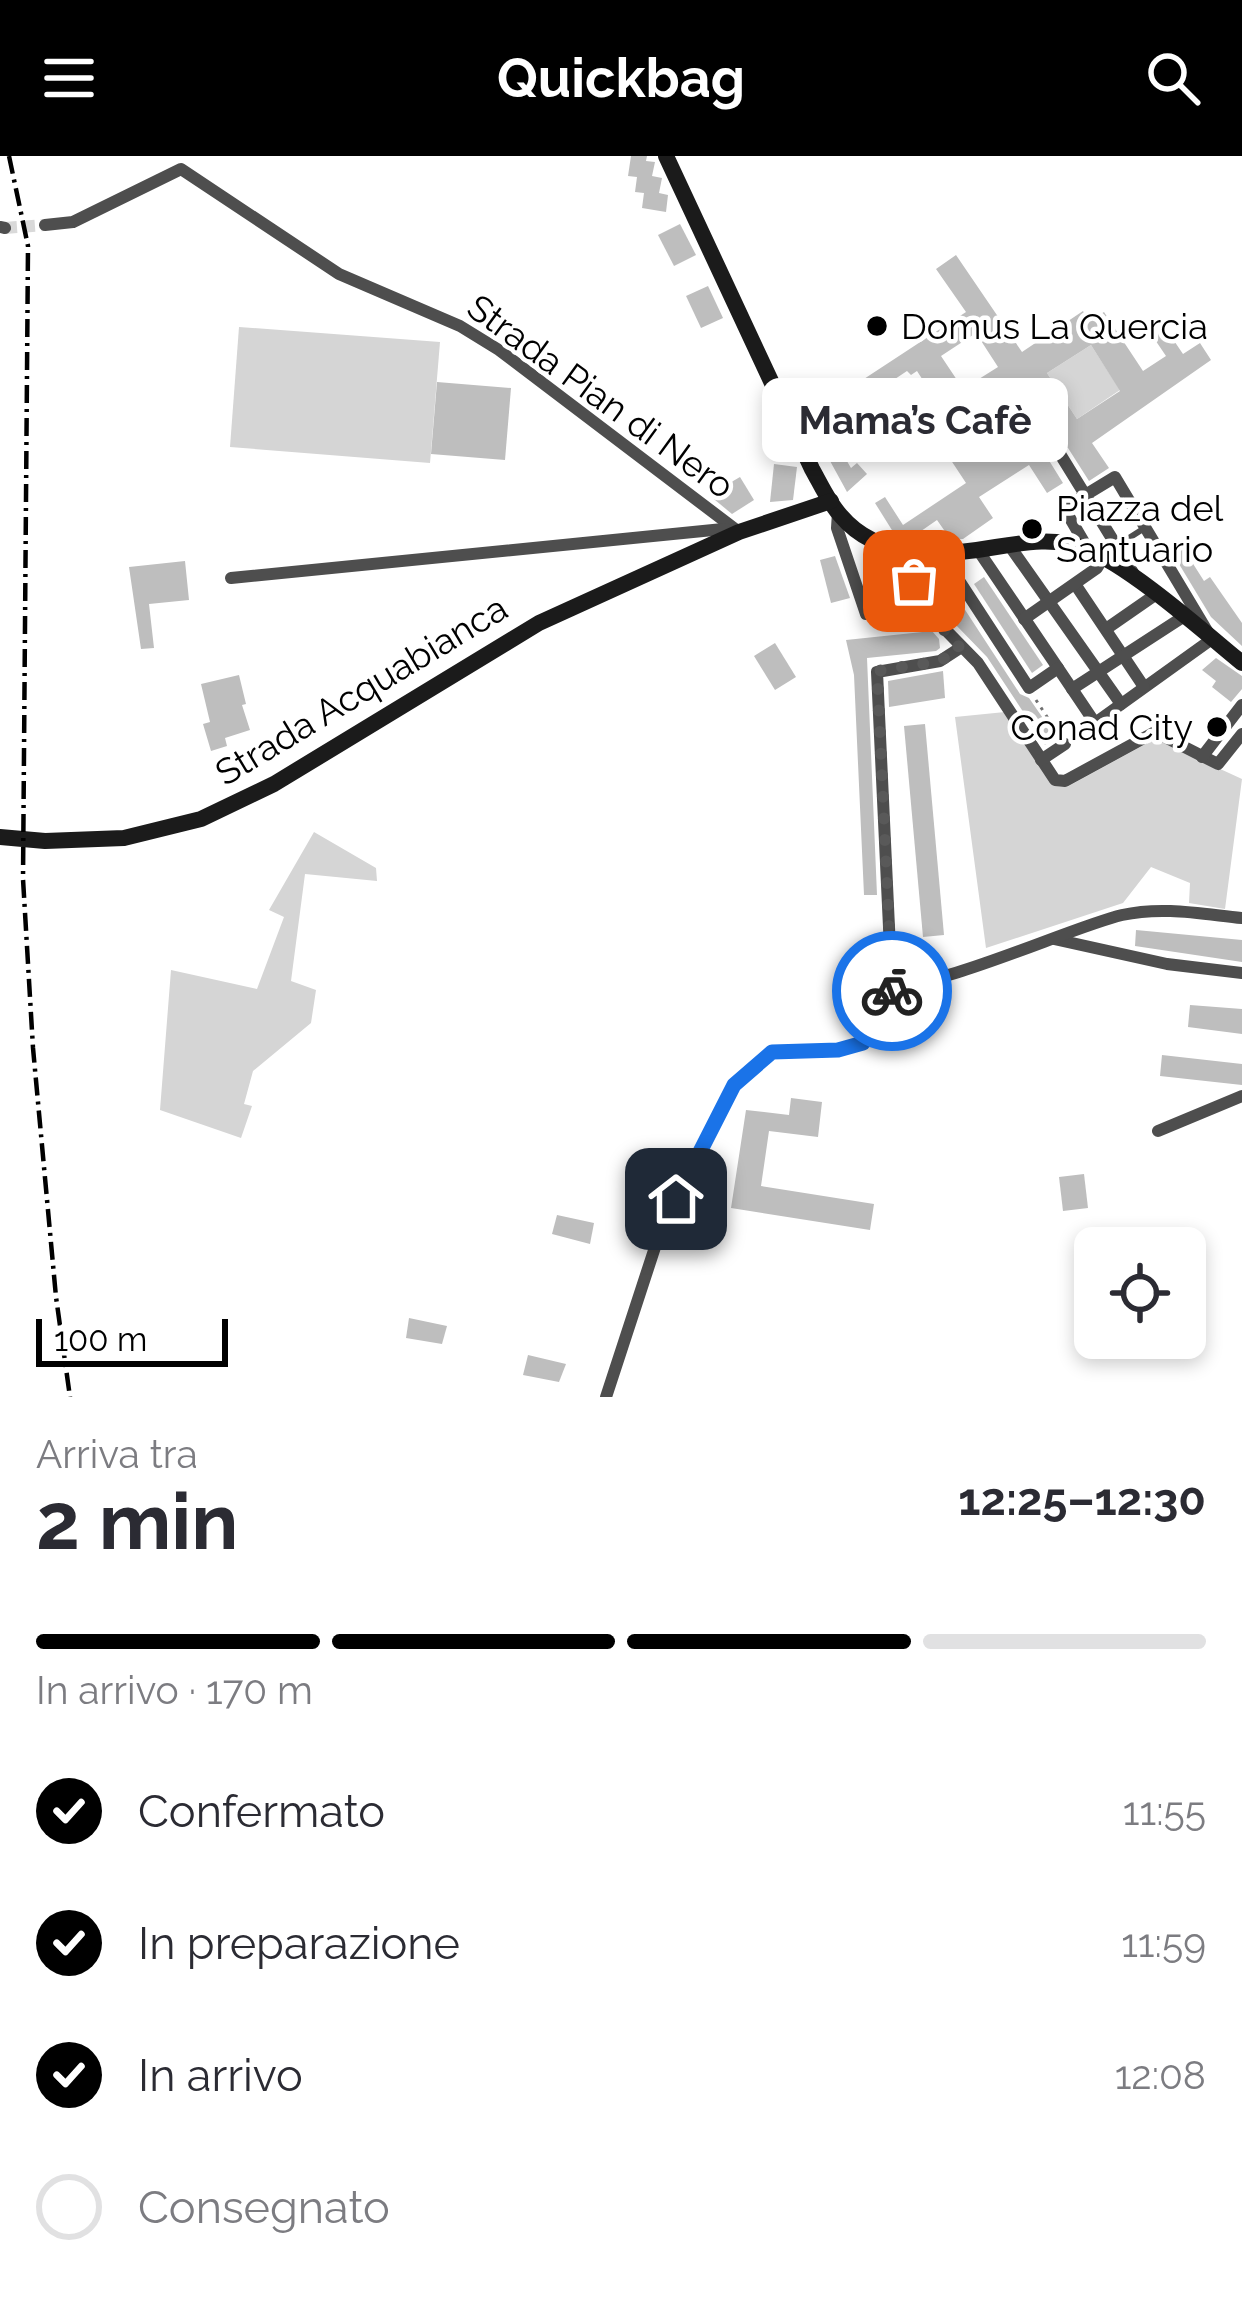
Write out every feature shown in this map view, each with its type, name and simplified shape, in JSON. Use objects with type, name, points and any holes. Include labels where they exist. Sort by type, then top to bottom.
[{"type":"street","points":[[666,156],[812,469],[834,507],[854,528],[897,547],[943,556],[1061,542],[1095,554],[1139,583],[1242,662]]},
{"type":"street","name":"Strada Pian di Nero","points":[[45,225],[74,222],[182,169],[339,274],[460,326],[499,350],[740,532]]},
{"type":"street","points":[[1060,454],[1139,583]]},
{"type":"street","points":[[1024,619],[1097,568],[1095,554],[1064,508],[1115,477],[1213,639]]},
{"type":"street","points":[[834,507],[866,614],[931,615]]},
{"type":"street","name":"Strada Acquabianca","points":[[0,837],[45,841],[124,838],[201,820],[274,784],[539,622],[740,532],[834,507]]},
{"type":"street","name":"Strada Acquabianca","points":[[230,578],[723,529],[740,532]]},
{"type":"street","points":[[1009,545],[1121,704]]},
{"type":"street","points":[[897,547],[931,615],[978,663],[1055,780],[1065,781],[1155,732],[1202,758],[1221,762],[1242,734]]},
{"type":"street","points":[[978,550],[1095,723],[1213,639]]},
{"type":"street","points":[[943,556],[1029,688],[1058,668]]},
{"type":"street","points":[[1075,584],[1144,687]]},
{"type":"street","points":[[1106,629],[1155,595]]},
{"type":"street","points":[[1072,689],[1185,618]]},
{"type":"street","points":[[606,1397],[659,1235],[734,1085],[772,1052],[838,1050],[863,1043],[892,991],[877,671],[940,661],[960,648]]},
{"type":"street","points":[[1202,758],[1242,705]]},
{"type":"street","points":[[1041,760],[1065,744]]},
{"type":"street","points":[[891,983],[903,985],[942,974],[1129,913],[1173,910],[1242,918]]},
{"type":"street","points":[[1053,939],[1167,964],[1242,973]]},
{"type":"street","points":[[1158,1131],[1242,1096]]},
{"type":"lane","points":[[1118,545],[1146,527]]},
{"type":"path","points":[[1029,688],[1065,744]]},
{"type":"shaded area","points":[[239,327],[440,342],[430,463],[230,447]]},
{"type":"shaded area","points":[[1091,345],[1120,390],[1077,419],[1047,373]]},
{"type":"shaded area","points":[[1005,712],[1056,786],[1067,787],[1155,739],[1242,779],[1225,909],[1189,903],[1190,883],[1151,867],[1123,903],[986,948],[955,717]]},
{"type":"shaded area","points":[[314,832],[376,868],[377,881],[305,874],[291,981],[316,990],[311,1023],[253,1071],[244,1104],[252,1106],[241,1138],[160,1110],[171,970],[257,989],[284,917],[269,910]]},
{"type":"building","points":[[631,156],[647,156],[646,161],[655,162],[652,176],[662,178],[659,193],[668,195],[666,212],[642,208],[644,193],[635,192],[637,177],[628,176]]},
{"type":"building","points":[[680,224],[696,255],[674,266],[658,235]]},
{"type":"building","points":[[956,255],[1022,352],[1083,311],[1096,317],[1104,312],[1143,371],[1166,356],[1147,328],[1160,320],[1183,354],[1200,343],[1211,360],[1092,443],[1109,468],[1089,481],[1068,448],[1056,445],[1045,454],[1063,483],[1047,493],[1029,465],[979,497],[993,518],[963,539],[951,540],[937,520],[911,538],[895,535],[875,503],[885,497],[903,525],[966,483],[933,433],[943,426],[932,410],[939,405],[917,371],[911,375],[907,371],[841,415],[850,429],[834,439],[851,468],[857,463],[867,474],[847,492],[806,417],[966,312],[936,269]],"holes":[[[976,333],[998,367],[963,389],[941,356]],[[1091,345],[1120,391],[1077,419],[1047,373]],[[1009,396],[1035,435],[1016,447],[991,408]]]},
{"type":"building","points":[[708,286],[723,318],[701,328],[686,296]]},
{"type":"building","points":[[437,382],[511,388],[505,460],[431,454]]},
{"type":"building","points":[[774,464],[797,467],[793,500],[770,502]]},
{"type":"building","points":[[740,477],[754,500],[732,514],[709,495]]},
{"type":"building","points":[[1183,548],[1204,581],[1210,577],[1242,623],[1242,646],[1211,617],[1173,554]]},
{"type":"building","points":[[835,556],[850,598],[831,603],[820,560]]},
{"type":"building","points":[[185,561],[189,600],[149,604],[154,648],[141,649],[129,567]]},
{"type":"building","points":[[941,573],[1020,694],[1029,698],[1056,737],[1045,745],[987,657],[954,623],[928,585]]},
{"type":"building","points":[[984,577],[1043,665],[1032,673],[974,584]]},
{"type":"building","points":[[932,631],[939,639],[936,651],[867,658],[877,895],[864,895],[854,675],[846,640]]},
{"type":"building","points":[[775,643],[796,677],[775,690],[754,656]]},
{"type":"building","points":[[1216,658],[1242,676],[1242,689],[1231,702],[1212,687],[1216,681],[1202,670]]},
{"type":"building","points":[[943,671],[945,698],[889,707],[888,681]]},
{"type":"building","points":[[239,675],[250,730],[225,738],[227,746],[211,751],[203,724],[210,722],[201,684]]},
{"type":"building","points":[[925,724],[944,935],[923,937],[904,726]]},
{"type":"building","points":[[1136,930],[1242,940],[1242,962],[1135,946]]},
{"type":"building","points":[[1190,1005],[1242,1009],[1242,1034],[1188,1027]]},
{"type":"building","points":[[1162,1055],[1242,1064],[1242,1085],[1160,1076]]},
{"type":"building","points":[[791,1098],[822,1102],[818,1137],[769,1131],[761,1186],[874,1204],[870,1230],[731,1208],[746,1110],[789,1115]]},
{"type":"building","points":[[1084,1174],[1088,1208],[1063,1211],[1059,1177]]},
{"type":"building","points":[[557,1215],[594,1223],[590,1244],[552,1234]]},
{"type":"building","points":[[409,1318],[447,1326],[442,1344],[406,1338]]},
{"type":"building","points":[[528,1355],[566,1364],[559,1382],[523,1375]]},
{"type":"tunnel","points":[[5,228],[45,225]]},
{"type":"railway","points":[[9,156],[28,246],[23,879],[33,1048],[70,1397]]},
{"type":"way so far","points":[[892,991],[877,671],[940,661],[960,648],[931,615],[914,581]]},
{"type":"place","name":"Domus La Quercia","points":[[877,326]]},
{"type":"place","name":"Piazza del Santuario","points":[[1032,529]]},
{"type":"place","name":"Mama’s Cafè","points":[[914,581]]},
{"type":"place","name":"Conad City","points":[[1217,727]]},
{"type":"route","points":[[676,1199],[734,1085],[772,1052],[838,1050],[863,1043],[892,991]]}]
